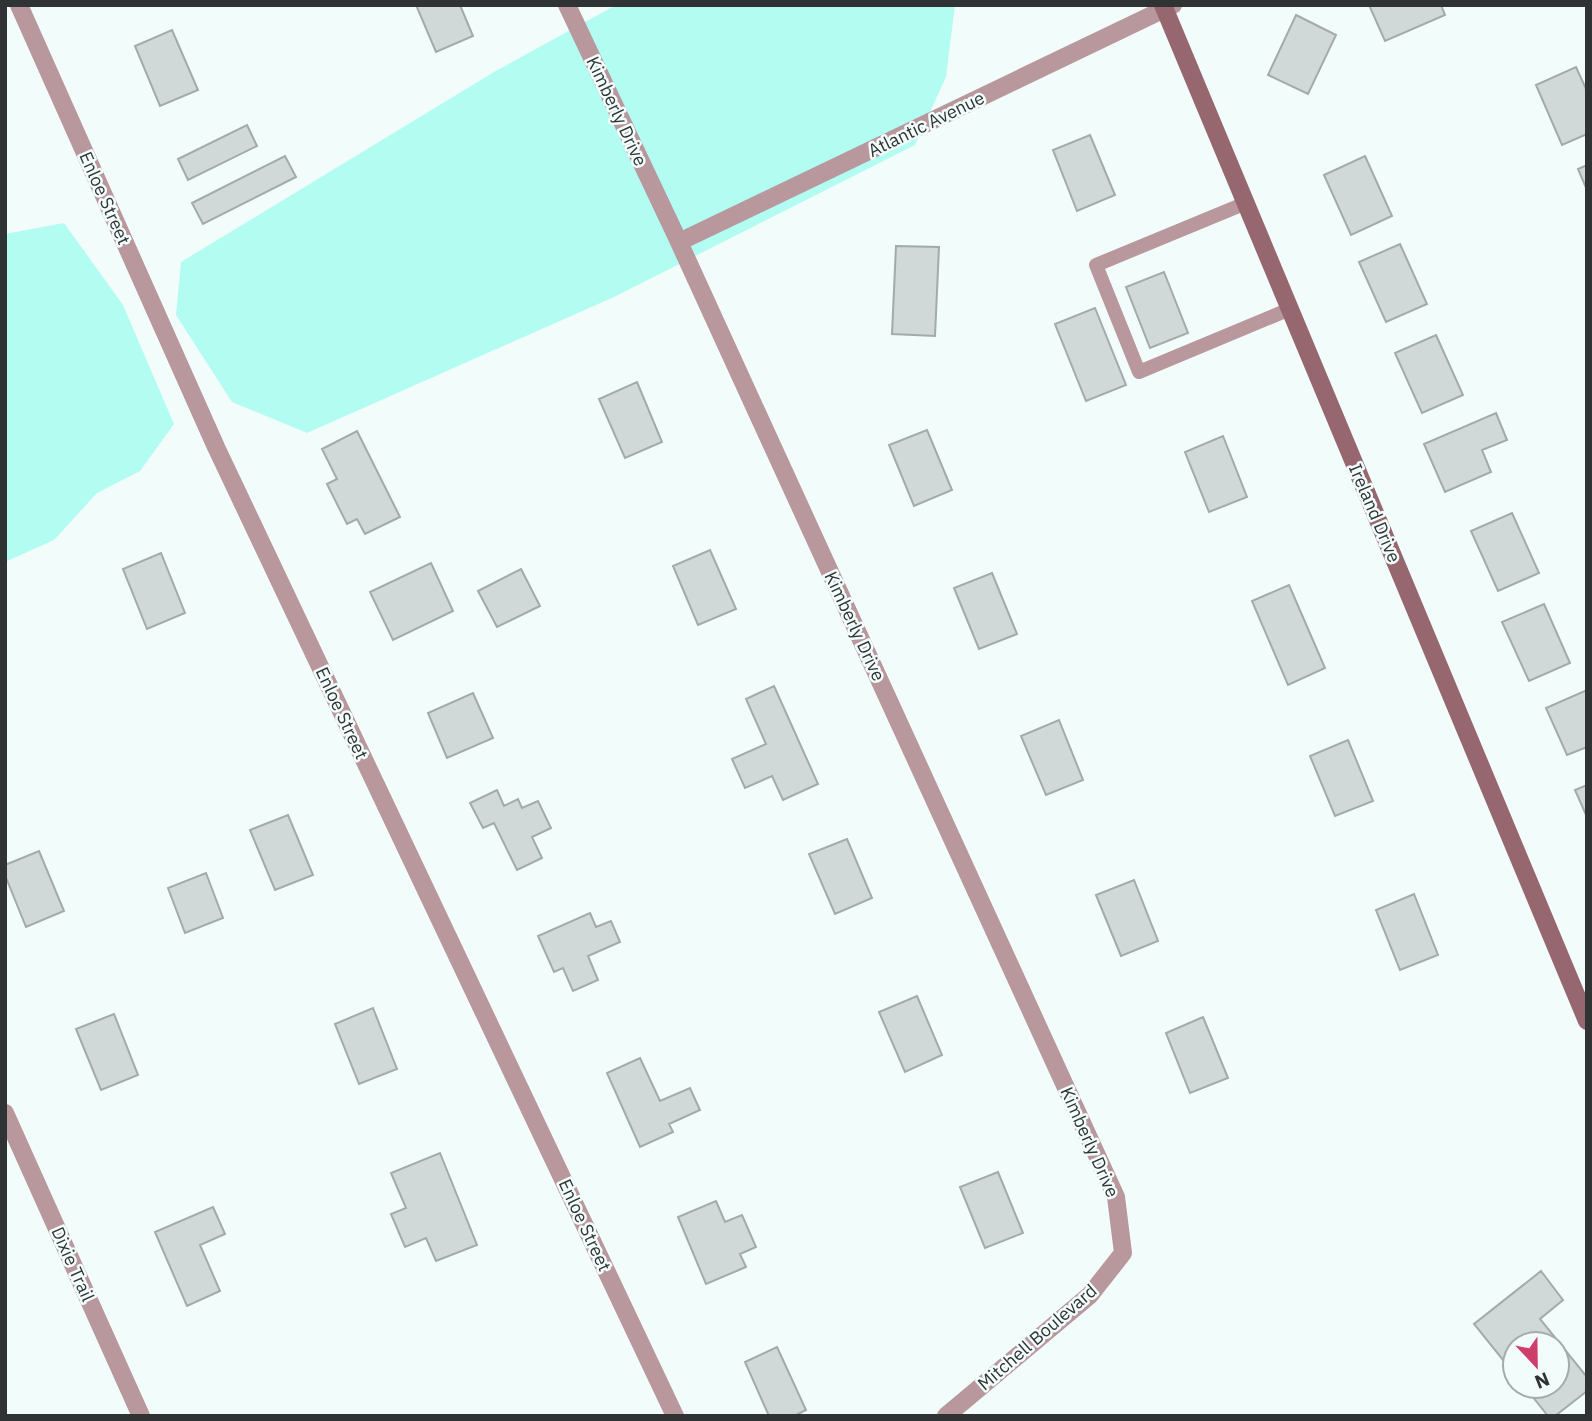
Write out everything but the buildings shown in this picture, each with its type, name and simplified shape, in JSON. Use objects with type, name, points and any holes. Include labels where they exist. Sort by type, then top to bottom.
[{"type":"main road","name":"Ireland Drive","points":[[1167,7],[1587,1021]]},
{"type":"street","name":"Enloe Street","points":[[19,5],[216,447],[676,1416]]},
{"type":"street","name":"Kimberly Drive","points":[[567,5],[679,242],[1116,1197],[1123,1253]]},
{"type":"street","name":"Atlantic Avenue","points":[[679,242],[1167,7]]},
{"type":"street","name":"Dixie Trail","points":[[5,1113],[141,1416]]},
{"type":"street","name":"Mitchell Boulevard","points":[[946,1416],[1090,1295],[1123,1253]]},
{"type":"lane","points":[[1246,203],[1096,265],[1139,372],[1290,309]]},
{"type":"green space","points":[[616,5],[955,5],[946,77],[915,145],[614,297],[307,433],[232,402],[176,315],[181,262],[494,72]]},
{"type":"green space","points":[[64,223],[123,305],[174,424],[140,471],[97,493],[54,540],[5,562],[5,234]]}]
